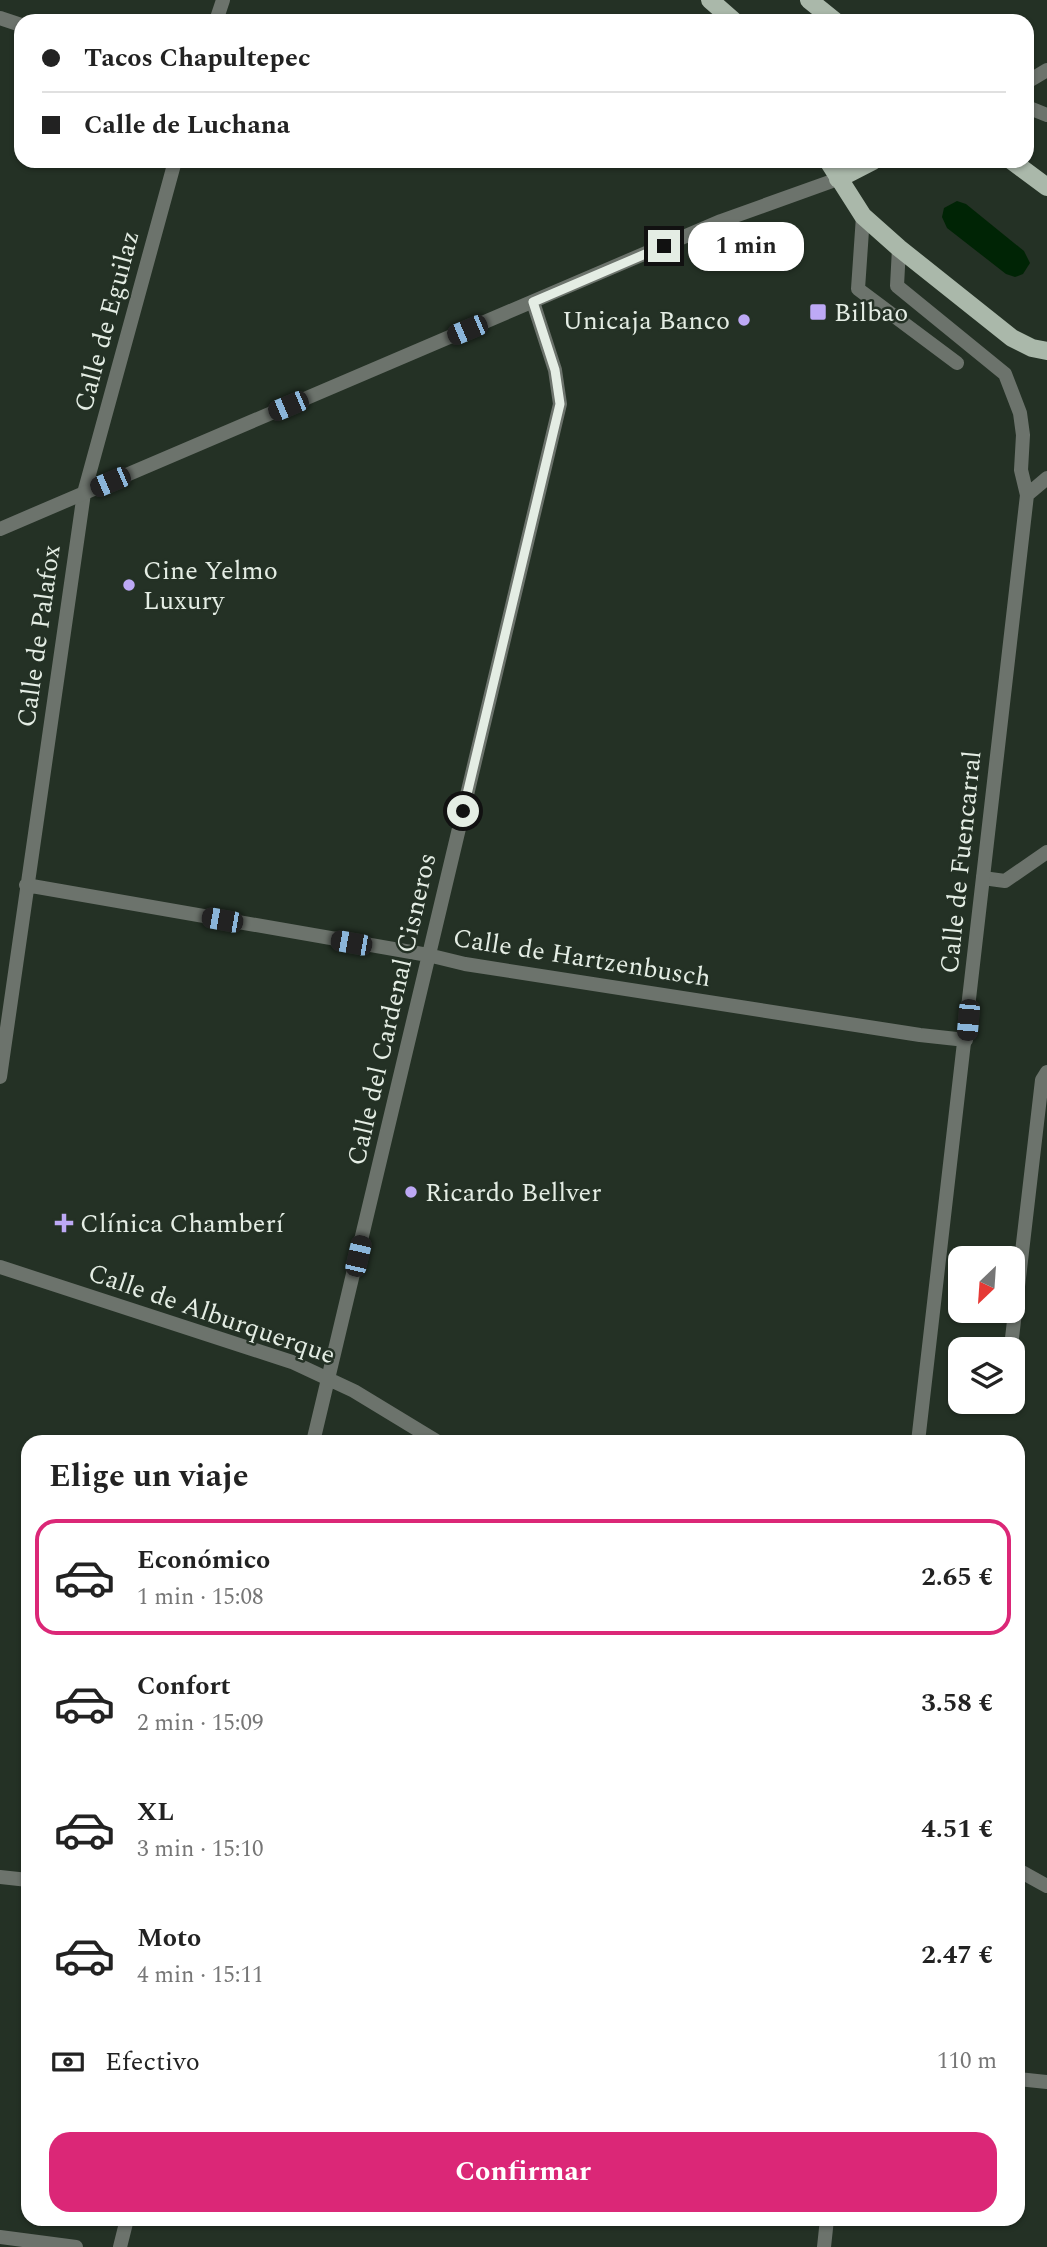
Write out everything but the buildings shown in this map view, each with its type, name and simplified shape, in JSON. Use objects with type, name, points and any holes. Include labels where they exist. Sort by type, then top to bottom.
[{"type":"main road","points":[[710,0],[726,14]]},
{"type":"main road","points":[[809,0],[826,14]]},
{"type":"main road","points":[[832,168],[863,216],[899,248],[1012,338],[1032,348],[1047,351]]},
{"type":"main road","points":[[838,179],[859,168]]},
{"type":"main road","points":[[1021,168],[1047,187]]},
{"type":"street","name":"Calle de Eguilaz","points":[[84,493],[173,168]]},
{"type":"street","points":[[0,528],[721,221],[838,179]]},
{"type":"street","points":[[863,216],[858,289],[957,363]]},
{"type":"street","name":"Calle de Fuencarral","points":[[899,248],[897,286],[1004,374],[1020,413],[1023,435],[1021,470],[1027,495],[919,1435]]},
{"type":"street","name":"Calle del Cardenal Cisneros","points":[[315,1435],[560,404],[555,370],[533,302]]},
{"type":"street","points":[[1027,495],[1047,478]]},
{"type":"street","name":"Calle de Palafox","points":[[0,1077],[84,493]]},
{"type":"street","points":[[983,878],[1005,881],[1047,852]]},
{"type":"street","name":"Calle de Hartzenbusch","points":[[26,885],[479,967],[966,1040]]},
{"type":"street","points":[[1012,1337],[1042,1080],[1047,1072]]},
{"type":"street","name":"Calle de Alburquerque","points":[[0,1267],[292,1362],[327,1377],[426,1435]]},
{"type":"street","points":[[1025,1874],[1047,1886]]},
{"type":"street","points":[[0,1877],[21,1879]]},
{"type":"street","points":[[1025,2080],[1047,2082]]},
{"type":"street","points":[[120,2247],[125,2226]]},
{"type":"street","points":[[824,2247],[826,2226]]},
{"type":"street","points":[[0,2237],[76,2247]]},
{"type":"shaded area","points":[[957,201],[966,204],[1024,251],[1030,263],[1023,274],[1015,277],[1006,274],[947,228],[942,217],[944,208]]},
{"type":"place","name":"Bilbao","points":[[818,312]]},
{"type":"place","name":"Unicaja Banco","points":[[744,320]]},
{"type":"place","name":"Cine Yelmo Luxury","points":[[129,585]]},
{"type":"place","name":"Ricardo Bellver","points":[[411,1192]]},
{"type":"place","name":"Clínica Chamberí","points":[[64,1223]]},
{"type":"route","points":[[463,811],[560,404],[555,370],[533,302],[664,246]]}]
